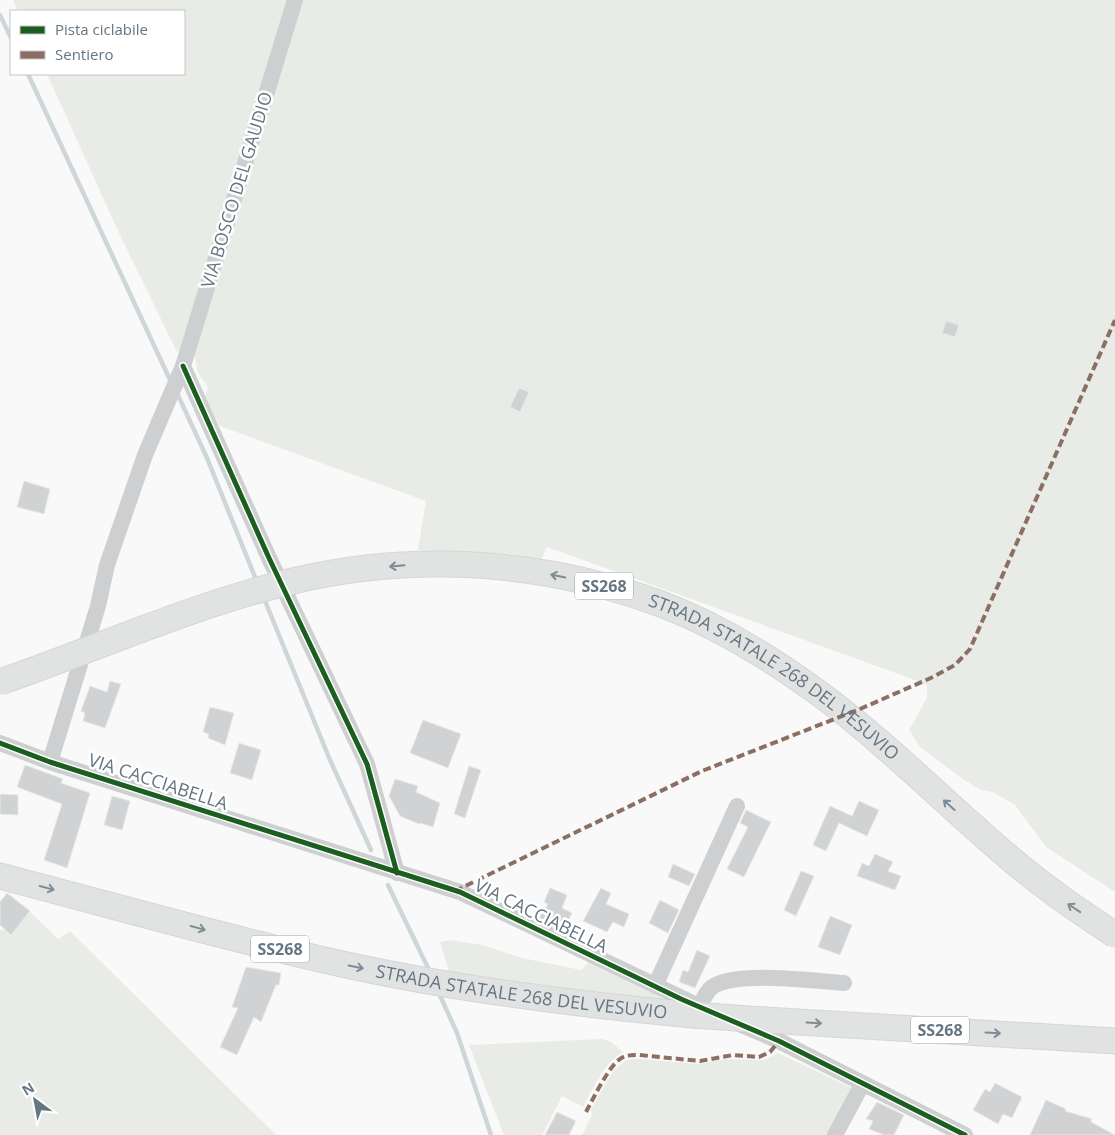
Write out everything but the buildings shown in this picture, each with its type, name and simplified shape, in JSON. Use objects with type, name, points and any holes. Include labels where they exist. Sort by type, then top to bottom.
[{"type":"highway","name":"STRADA STATALE 268 DEL VESUVIO","points":[[0,682],[235,598],[297,580],[360,569],[413,564],[476,564],[540,572],[601,585],[662,605],[720,631],[775,662],[826,699],[1019,866],[1070,905],[1115,935]]},
{"type":"highway","name":"STRADA STATALE 268 DEL VESUVIO","points":[[0,876],[334,962],[457,986],[602,1006],[696,1011],[765,1020],[1115,1041]]},
{"type":"street","name":"VIA BOSCO DEL GAUDIO","points":[[50,762],[98,606],[107,565],[145,455],[180,373],[295,0]]},
{"type":"street","points":[[180,373],[366,764],[397,873]]},
{"type":"street","name":"VIA CACCIABELLA","points":[[0,743],[50,762],[460,892],[655,986],[696,1011],[779,1041],[966,1135]]},
{"type":"street","points":[[655,986],[737,806]]},
{"type":"street","points":[[696,1011],[712,987],[726,982],[767,977],[844,983]]},
{"type":"street","points":[[835,1135],[863,1083]]},
{"type":"shaded area","points":[[13,0],[1115,0],[1115,892],[1046,847],[1015,805],[993,792],[981,790],[920,747],[909,730],[927,698],[927,685],[547,547],[541,560],[510,554],[418,550],[426,501],[220,426],[204,399],[208,388],[199,374],[194,355],[182,349],[177,352],[119,233],[47,75],[185,75],[185,10],[18,10]]},
{"type":"shaded area","points":[[30,912],[58,939],[70,931],[276,1135],[0,1135],[0,930],[14,927]]},
{"type":"shaded area","points":[[450,940],[482,945],[522,958],[581,970],[590,961],[689,1006],[450,975],[440,942]]},
{"type":"shaded area","points":[[602,1039],[611,1042],[623,1052],[604,1069],[583,1107],[562,1096],[542,1135],[504,1135],[469,1045]]},
{"type":"shaded area","points":[[778,1053],[854,1089],[828,1135],[582,1135],[593,1113],[590,1111],[613,1071],[626,1060],[640,1059],[699,1064],[726,1059],[764,1060]]},
{"type":"waterway","points":[[0,15],[10,36]]},
{"type":"waterway","points":[[28,75],[171,382]]},
{"type":"waterway","points":[[177,393],[207,458],[257,582]]},
{"type":"waterway","points":[[263,596],[330,760],[371,850]]},
{"type":"waterway","points":[[388,885],[430,972]]},
{"type":"waterway","points":[[438,991],[457,1033],[491,1135]]},
{"type":"marked path","points":[[455,891],[702,771],[860,709],[933,677],[955,665],[970,649],[1115,320]]},
{"type":"marked path","points":[[586,1112],[611,1068],[624,1057],[639,1055],[700,1061],[733,1055],[759,1057],[770,1052],[779,1041]]},
{"type":"cycle path","points":[[183,366],[269,558],[367,764],[397,873]]},
{"type":"cycle path","points":[[0,743],[50,762],[460,892],[681,999],[779,1041],[965,1135]]}]
